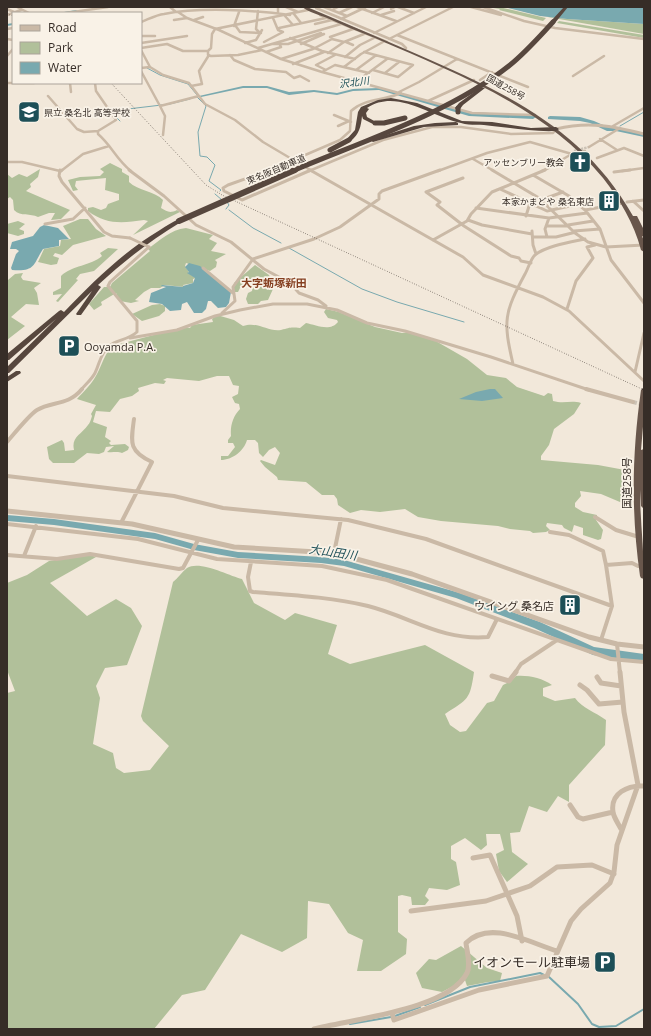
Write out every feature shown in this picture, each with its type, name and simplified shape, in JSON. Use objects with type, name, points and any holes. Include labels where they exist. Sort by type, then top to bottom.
[{"type":"highway","name":"東名阪自動車道","points":[[7,365],[105,268],[126,250],[178,220],[290,169],[452,99],[476,86],[506,65],[527,46],[562,7]]},
{"type":"highway","name":"東名阪自動車道","points":[[7,370],[38,342],[106,273],[131,252],[178,220],[441,108],[479,87],[510,66],[531,47],[566,7]]},
{"type":"highway","name":"国道258号","points":[[307,8],[480,80],[528,106],[585,150],[625,203],[644,235]]},
{"type":"highway","name":"国道258号","points":[[330,18],[406,48],[448,67],[503,94],[558,129]]},
{"type":"highway","points":[[479,124],[465,119],[458,110],[461,104],[510,66]]},
{"type":"highway","points":[[452,99],[399,120],[384,123],[375,122],[365,118],[363,113],[369,106],[378,103],[394,102],[410,105],[436,116],[463,125]]},
{"type":"highway","points":[[290,169],[349,140],[359,128],[360,111],[368,104],[382,100],[407,102],[451,119],[479,124],[531,130],[558,129]]},
{"type":"highway","points":[[303,167],[373,140],[404,130],[434,124],[463,125],[533,133],[549,132],[558,129]]},
{"type":"highway","name":"国道258号","points":[[625,203],[644,250]]},
{"type":"highway","points":[[79,314],[103,279],[131,252]]},
{"type":"highway","points":[[7,358],[64,310]]},
{"type":"highway","points":[[7,380],[18,373]]},
{"type":"highway","name":"国道258号","points":[[644,390],[636,453],[637,514],[644,576]]},
{"type":"highway","name":"国道258号","points":[[644,451],[644,506]]},
{"type":"street","points":[[17,7],[26,12]]},
{"type":"street","points":[[75,12],[108,7]]},
{"type":"street","points":[[170,7],[187,18],[216,29],[293,64],[427,102],[477,113],[536,115]]},
{"type":"street","points":[[266,7],[266,12]]},
{"type":"street","points":[[278,7],[278,13]]},
{"type":"street","points":[[286,7],[299,13]]},
{"type":"street","points":[[301,7],[307,8]]},
{"type":"street","points":[[315,8],[320,7]]},
{"type":"street","points":[[324,7],[347,16]]},
{"type":"street","points":[[332,10],[338,7]]},
{"type":"street","points":[[339,13],[352,7]]},
{"type":"street","points":[[357,7],[396,21]]},
{"type":"street","points":[[341,19],[366,7]]},
{"type":"street","points":[[372,13],[385,7],[391,9],[395,7]]},
{"type":"street","points":[[398,7],[414,13]]},
{"type":"street","points":[[374,33],[426,7]]},
{"type":"street","points":[[344,67],[364,52],[453,7]]},
{"type":"street","points":[[471,7],[508,17]]},
{"type":"street","points":[[483,7],[524,21],[555,28],[644,39]]},
{"type":"street","points":[[7,8],[14,12],[21,10]]},
{"type":"street","points":[[142,49],[167,44],[183,51],[208,51],[212,48],[212,32],[216,29],[299,13],[307,8]]},
{"type":"street","points":[[315,8],[374,33],[387,41]]},
{"type":"street","points":[[381,16],[394,11],[391,9]]},
{"type":"street","points":[[142,22],[177,12],[266,12],[290,15]]},
{"type":"street","points":[[234,25],[239,12]]},
{"type":"street","points":[[258,12],[256,29],[261,32]]},
{"type":"street","points":[[294,14],[301,23]]},
{"type":"street","points":[[284,16],[293,25]]},
{"type":"street","points":[[194,20],[203,17]]},
{"type":"street","points":[[174,20],[187,18]]},
{"type":"street","points":[[264,42],[283,32],[273,18]]},
{"type":"street","points":[[315,24],[330,18]]},
{"type":"street","points":[[279,28],[330,18],[374,38],[406,48]]},
{"type":"street","points":[[311,21],[324,34],[331,38],[353,45]]},
{"type":"street","points":[[246,43],[256,40],[268,44],[296,42],[341,24]]},
{"type":"street","points":[[234,25],[240,32]]},
{"type":"street","points":[[281,59],[315,49],[331,38],[353,29]]},
{"type":"street","points":[[258,48],[317,30],[321,31]]},
{"type":"street","points":[[229,35],[240,32],[261,32]]},
{"type":"street","points":[[256,40],[261,32]]},
{"type":"street","points":[[301,44],[324,34]]},
{"type":"street","points":[[328,53],[345,42],[364,34]]},
{"type":"street","points":[[397,35],[528,87]]},
{"type":"street","points":[[142,36],[156,36]]},
{"type":"street","points":[[142,42],[187,36]]},
{"type":"street","points":[[290,38],[296,42],[324,52],[355,59]]},
{"type":"street","points":[[345,57],[374,38]]},
{"type":"street","points":[[366,42],[376,46]]},
{"type":"street","points":[[266,52],[281,47],[280,44]]},
{"type":"street","points":[[209,55],[230,55],[262,50]]},
{"type":"street","points":[[142,51],[150,67],[163,75],[190,83],[205,104],[235,120],[238,124],[263,142],[370,205],[463,257],[483,275],[543,297],[567,310],[644,381]]},
{"type":"street","points":[[192,86],[202,84],[199,71],[209,55],[208,51]]},
{"type":"street","points":[[296,52],[310,57]]},
{"type":"street","points":[[293,64],[324,52]]},
{"type":"street","points":[[364,52],[413,65],[398,77],[373,70]]},
{"type":"street","points":[[230,55],[234,60],[255,69],[286,72],[294,78],[300,76],[309,81]]},
{"type":"street","points":[[326,70],[316,65],[335,55]]},
{"type":"street","points":[[356,70],[376,56]]},
{"type":"street","points":[[573,76],[604,56]]},
{"type":"street","points":[[356,82],[387,59]]},
{"type":"street","points":[[457,59],[448,67],[434,72],[394,97],[372,99],[360,104],[351,112],[350,131],[340,140],[294,160],[228,185],[224,188],[224,191],[242,200],[383,140],[437,126],[461,127],[521,134],[553,133],[558,129],[589,123],[613,126],[618,129],[644,134]]},
{"type":"street","points":[[385,73],[399,62]]},
{"type":"street","points":[[322,72],[335,65],[369,73]]},
{"type":"street","points":[[142,68],[150,67]]},
{"type":"street","points":[[480,80],[492,72]]},
{"type":"street","points":[[142,73],[148,88],[164,112],[166,119],[163,135]]},
{"type":"street","points":[[427,102],[474,80]]},
{"type":"street","points":[[70,84],[71,92]]},
{"type":"street","points":[[48,96],[80,131],[98,132],[116,120],[96,91],[95,84]]},
{"type":"street","points":[[160,106],[177,104],[199,96]]},
{"type":"street","points":[[613,126],[641,112],[644,108]]},
{"type":"street","points":[[334,115],[350,122]]},
{"type":"street","points":[[338,126],[350,122]]},
{"type":"street","points":[[232,293],[239,277],[253,259],[317,238],[340,227],[379,199],[379,194],[382,191],[487,153],[530,142],[573,152],[585,150],[600,139],[618,129]]},
{"type":"street","points":[[98,132],[99,137],[109,146],[119,162],[164,196],[196,225],[231,242],[264,269],[290,284],[299,292],[318,300],[327,307]]},
{"type":"street","points":[[600,139],[617,150]]},
{"type":"street","points":[[340,140],[357,150]]},
{"type":"street","points":[[109,146],[83,154],[61,171],[60,179],[104,232],[112,236],[130,238],[149,247],[110,282],[108,286],[137,321],[137,332],[130,338]]},
{"type":"street","points":[[597,158],[624,148],[644,156]]},
{"type":"street","points":[[433,240],[468,220],[476,208],[488,195],[513,182],[551,168],[555,163],[573,152]]},
{"type":"street","points":[[473,159],[541,200],[575,232],[596,245]]},
{"type":"street","points":[[7,162],[22,162],[61,171]]},
{"type":"street","points":[[614,172],[644,168]]},
{"type":"street","points":[[533,175],[563,192],[586,211],[600,229],[604,246],[611,260],[644,303]]},
{"type":"street","points":[[463,178],[426,192],[440,202],[436,205],[462,224],[510,256],[519,258],[521,261],[531,262]]},
{"type":"street","points":[[500,188],[547,211],[553,211],[579,204]]},
{"type":"street","points":[[541,200],[563,192]]},
{"type":"street","points":[[476,208],[549,218],[644,200]]},
{"type":"street","points":[[633,201],[644,211]]},
{"type":"street","points":[[526,216],[530,203]]},
{"type":"street","points":[[45,224],[70,220],[85,209]]},
{"type":"street","points":[[547,237],[545,229],[549,218]]},
{"type":"street","points":[[468,220],[482,225],[547,237],[600,229]]},
{"type":"street","points":[[547,226],[568,226],[593,221]]},
{"type":"street","points":[[533,234],[532,245],[536,254]]},
{"type":"street","points":[[513,364],[507,340],[506,322],[516,288],[526,274],[536,254],[558,245],[585,239]]},
{"type":"street","points":[[567,310],[576,281],[593,258],[587,247],[596,245],[643,245]]},
{"type":"street","points":[[203,268],[232,293],[235,301],[220,315]]},
{"type":"street","points":[[7,442],[37,410],[64,402],[78,394],[95,373],[100,357],[112,344],[130,338],[181,329],[220,315],[281,304],[307,304],[327,307],[345,313],[366,323],[405,331],[513,364],[588,390],[633,402]]},
{"type":"street","points":[[635,372],[644,333]]},
{"type":"street","points":[[121,523],[152,462],[141,458],[134,451],[131,441],[134,419]]},
{"type":"street","points":[[7,476],[174,496],[223,508],[341,519],[426,539],[612,606]]},
{"type":"street","points":[[7,511],[121,523],[152,528],[198,540],[234,547],[334,553],[378,563],[412,574],[600,640],[617,644],[644,647]]},
{"type":"street","points":[[595,517],[614,531],[639,537]]},
{"type":"street","points":[[334,553],[341,519]]},
{"type":"street","points":[[7,524],[36,526],[144,540],[230,560],[322,566],[371,576],[600,656],[618,660],[644,662]]},
{"type":"street","points":[[24,556],[36,526]]},
{"type":"street","points":[[550,532],[569,535],[603,551],[612,606],[600,640]]},
{"type":"street","points":[[7,555],[57,559],[90,554],[179,570],[183,568],[198,540]]},
{"type":"street","points":[[250,562],[248,586],[250,591],[253,592],[313,596],[369,606],[456,637],[488,637],[497,619]]},
{"type":"street","points":[[606,565],[632,563],[638,566]]},
{"type":"street","points":[[492,676],[509,681],[521,664],[557,640]]},
{"type":"street","points":[[392,1013],[394,1020],[479,990],[547,976],[567,928],[577,914],[608,887],[614,874],[616,850],[621,829],[641,785],[630,749],[630,738],[620,686],[617,644]]},
{"type":"street","points":[[597,677],[601,683],[620,686]]},
{"type":"street","points":[[580,685],[587,690],[599,704],[624,702]]},
{"type":"street","points":[[621,829],[613,812],[614,801],[620,791],[641,785]]},
{"type":"street","points":[[570,805],[578,817],[583,819],[613,812]]},
{"type":"street","points":[[473,858],[490,855],[517,916],[522,941]]},
{"type":"street","points":[[411,911],[486,901],[507,892],[530,886],[557,867],[592,865],[614,874]]},
{"type":"street","points":[[314,1029],[392,1013],[421,1004],[457,988],[467,973],[466,943],[474,935],[488,932],[557,951]]},
{"type":"green space","points":[[487,7],[499,7],[546,18],[543,21],[499,10],[500,9]]},
{"type":"green space","points":[[542,16],[644,24],[644,34]]},
{"type":"green space","points":[[559,21],[644,35],[644,38],[557,23]]},
{"type":"green space","points":[[110,163],[122,169],[122,172],[129,176],[129,182],[133,185],[160,197],[163,200],[161,208],[168,212],[177,210],[180,212],[133,235],[148,221],[115,222],[95,216],[88,211],[88,208],[93,207],[101,210],[106,208],[108,204],[119,200],[119,194],[105,190],[106,178],[76,181],[75,186],[78,190],[73,191],[68,180],[80,177],[100,176],[104,172],[100,169]]},
{"type":"green space","points":[[40,169],[38,177],[30,184],[31,187],[26,191],[70,210],[61,219],[51,220],[55,213],[49,213],[38,217],[17,212],[14,210],[13,200],[10,197],[7,199],[7,174],[12,178],[19,174],[27,177]]},
{"type":"green space","points":[[80,219],[88,219],[96,229],[106,236],[73,245],[62,255],[55,253],[53,256],[59,258],[57,264],[51,265],[38,262],[44,249],[60,246],[61,240],[71,239],[63,226]]},
{"type":"green space","points":[[18,221],[25,224],[19,229],[24,231],[24,234],[18,236],[7,233],[7,224]]},
{"type":"green space","points":[[186,228],[213,235],[209,239],[217,243],[211,251],[226,254],[215,260],[217,262],[216,267],[210,271],[186,263],[185,266],[189,272],[188,273],[196,278],[193,279],[193,283],[183,285],[184,287],[165,285],[160,288],[151,288],[135,300],[139,301],[131,303],[120,301],[116,293],[101,302],[102,305],[94,310],[89,304],[104,287],[110,287],[112,283],[150,251],[148,249],[161,239],[170,233]]},
{"type":"green space","points":[[108,248],[118,249],[94,271],[80,274],[76,279],[78,280],[58,302],[56,301],[62,294],[53,295],[53,292],[61,288],[61,276],[65,272],[98,259],[102,256],[100,253]]},
{"type":"green space","points":[[255,265],[269,275],[270,277],[264,283],[273,289],[268,300],[261,301],[258,304],[248,304],[246,299],[248,293],[252,291],[253,286],[240,288],[238,292],[235,292],[233,290],[234,283]]},
{"type":"green space","points":[[23,273],[21,277],[23,280],[41,283],[34,288],[37,293],[39,305],[26,304],[11,317],[25,326],[7,340],[8,280],[15,274]]},
{"type":"green space","points":[[160,304],[165,306],[165,311],[159,316],[142,321],[132,314],[152,305]]},
{"type":"green space","points":[[326,309],[339,312],[375,327],[402,333],[410,332],[434,340],[467,359],[487,375],[506,378],[517,387],[544,396],[548,393],[552,394],[553,401],[581,403],[574,414],[554,429],[549,445],[541,456],[541,460],[598,465],[625,470],[627,505],[601,494],[580,491],[581,496],[575,503],[575,507],[583,512],[597,515],[596,520],[603,530],[601,539],[598,540],[583,535],[583,528],[574,525],[572,532],[564,528],[562,525],[547,523],[546,526],[550,530],[546,532],[533,533],[530,531],[498,526],[441,521],[418,517],[405,509],[380,512],[361,510],[350,513],[338,505],[337,499],[334,495],[322,495],[306,482],[278,480],[277,477],[260,461],[261,460],[275,465],[280,453],[275,447],[269,450],[263,457],[259,453],[258,443],[255,440],[247,440],[243,448],[237,454],[225,460],[221,460],[221,456],[228,456],[235,447],[233,443],[228,443],[228,440],[231,436],[234,418],[240,409],[239,404],[235,403],[232,397],[238,394],[239,386],[233,385],[229,376],[217,376],[199,381],[167,378],[163,380],[166,381],[164,384],[155,383],[138,388],[139,391],[132,396],[120,399],[110,412],[96,411],[93,422],[107,427],[105,437],[111,441],[109,443],[111,445],[125,444],[129,447],[128,450],[122,453],[107,452],[114,446],[106,447],[104,452],[99,454],[87,453],[74,463],[53,463],[49,459],[47,447],[62,440],[65,451],[74,450],[73,446],[75,439],[89,423],[92,416],[91,414],[96,405],[77,399],[95,378],[105,356],[112,346],[184,327],[190,328],[192,325],[213,322],[212,319],[217,315],[234,320],[243,326],[253,325],[271,330],[300,328],[306,323],[323,327],[331,327],[338,322],[337,320],[328,318],[324,312]]},
{"type":"green space","points":[[90,555],[96,557],[50,583],[87,616],[116,599],[131,608],[142,626],[127,665],[105,668],[96,686],[100,698],[93,744],[113,753],[116,768],[124,773],[150,770],[169,746],[143,721],[141,716],[173,582],[187,568],[193,566],[207,567],[242,579],[254,603],[285,620],[295,613],[337,625],[328,654],[350,664],[425,645],[474,672],[471,688],[467,698],[445,714],[450,725],[460,732],[466,731],[487,703],[494,701],[503,685],[511,681],[516,676],[525,676],[539,679],[552,685],[543,688],[543,696],[555,701],[575,698],[585,707],[606,720],[605,745],[569,785],[569,802],[558,796],[547,812],[529,806],[520,832],[510,833],[512,852],[528,864],[507,882],[499,871],[496,854],[504,850],[500,834],[486,834],[487,845],[481,850],[465,838],[451,846],[451,859],[456,862],[460,885],[447,890],[429,888],[425,896],[429,900],[425,905],[412,905],[411,897],[402,895],[398,896],[398,932],[407,939],[406,954],[381,971],[357,971],[363,940],[348,933],[329,904],[308,901],[307,938],[282,952],[241,934],[205,990],[182,995],[154,1029],[7,1029],[7,693],[15,691],[7,670],[7,583],[27,575],[49,561]]},
{"type":"green space","points":[[461,946],[487,968],[502,973],[500,981],[467,986],[465,980],[442,992],[422,988],[416,973],[429,959],[436,960]]},
{"type":"water","points":[[504,7],[644,7],[644,24],[540,16]]},
{"type":"water","points":[[44,225],[58,228],[69,239],[59,240],[59,246],[43,249],[33,266],[30,268],[26,270],[12,270],[11,268],[16,254],[19,251],[16,249],[10,249],[12,242],[33,236],[40,227]]},
{"type":"water","points":[[189,263],[200,266],[231,292],[229,303],[226,307],[218,308],[211,301],[208,301],[206,309],[202,313],[194,313],[187,302],[182,304],[181,310],[170,311],[162,304],[149,302],[151,293],[166,287],[161,286],[162,285],[183,287],[193,283],[195,278],[187,273],[189,272],[185,267]]},
{"type":"water","points":[[495,389],[503,398],[482,401],[459,399],[476,392]]},
{"type":"waterway","points":[[68,12],[76,11]]},
{"type":"waterway","points":[[7,25],[12,24]]},
{"type":"waterway","points":[[147,68],[160,75],[188,84],[197,95]]},
{"type":"waterway","name":"沢北川","points":[[201,96],[243,87],[267,87],[289,94],[314,91],[337,94],[353,90],[379,89],[469,114],[533,117]]},
{"type":"waterway","points":[[197,97],[206,106],[198,132],[200,156],[207,157],[215,165],[209,181],[221,190],[220,191]]},
{"type":"waterway","points":[[111,111],[170,104],[190,99]]},
{"type":"waterway","points":[[620,126],[644,112]]},
{"type":"waterway","points":[[114,115],[120,121]]},
{"type":"waterway","name":"沢北川","points":[[550,118],[580,119],[592,122],[609,130],[616,129],[644,135]]},
{"type":"waterway","name":"沢北川","points":[[605,127],[613,128]]},
{"type":"waterway","points":[[215,194],[222,200]]},
{"type":"waterway","points":[[226,209],[229,205],[227,202]]},
{"type":"waterway","points":[[229,210],[253,228],[281,243]]},
{"type":"waterway","points":[[289,248],[362,289],[397,302],[464,322]]},
{"type":"waterway","name":"大山田川","points":[[7,518],[54,522],[155,536],[194,547],[238,555],[321,560],[344,563],[457,595],[537,625],[593,651],[644,658]]},
{"type":"waterway","points":[[425,1005],[470,987],[540,973],[544,975]]},
{"type":"waterway","points":[[549,977],[578,1004],[592,1024],[599,1027],[616,1026],[644,1009]]},
{"type":"waterway","points":[[395,1016],[420,1007]]},
{"type":"waterway","points":[[350,1024],[391,1017]]},
{"type":"tunnel","points":[[574,151],[589,147]]},
{"type":"tunnel","points":[[633,402],[644,405]]},
{"type":"railway","points":[[7,14],[12,16]]},
{"type":"railway","points":[[112,84],[206,185],[222,195],[644,390],[642,389]]},
{"type":"place","name":"県立 桑名北 高等学校","points":[[29,112]]},
{"type":"place","name":"アッセンブリー教会","points":[[580,162]]},
{"type":"place","name":"本家かまどや 桑名東店","points":[[609,201]]},
{"type":"place","name":"Ooyamda P.A.","points":[[69,346]]},
{"type":"place","name":"ウイング 桑名店","points":[[570,605]]},
{"type":"place","name":"イオンモール駐車場","points":[[605,962]]},
{"type":"district","name":"大字蛎塚新田","points":[[274,282]]}]
